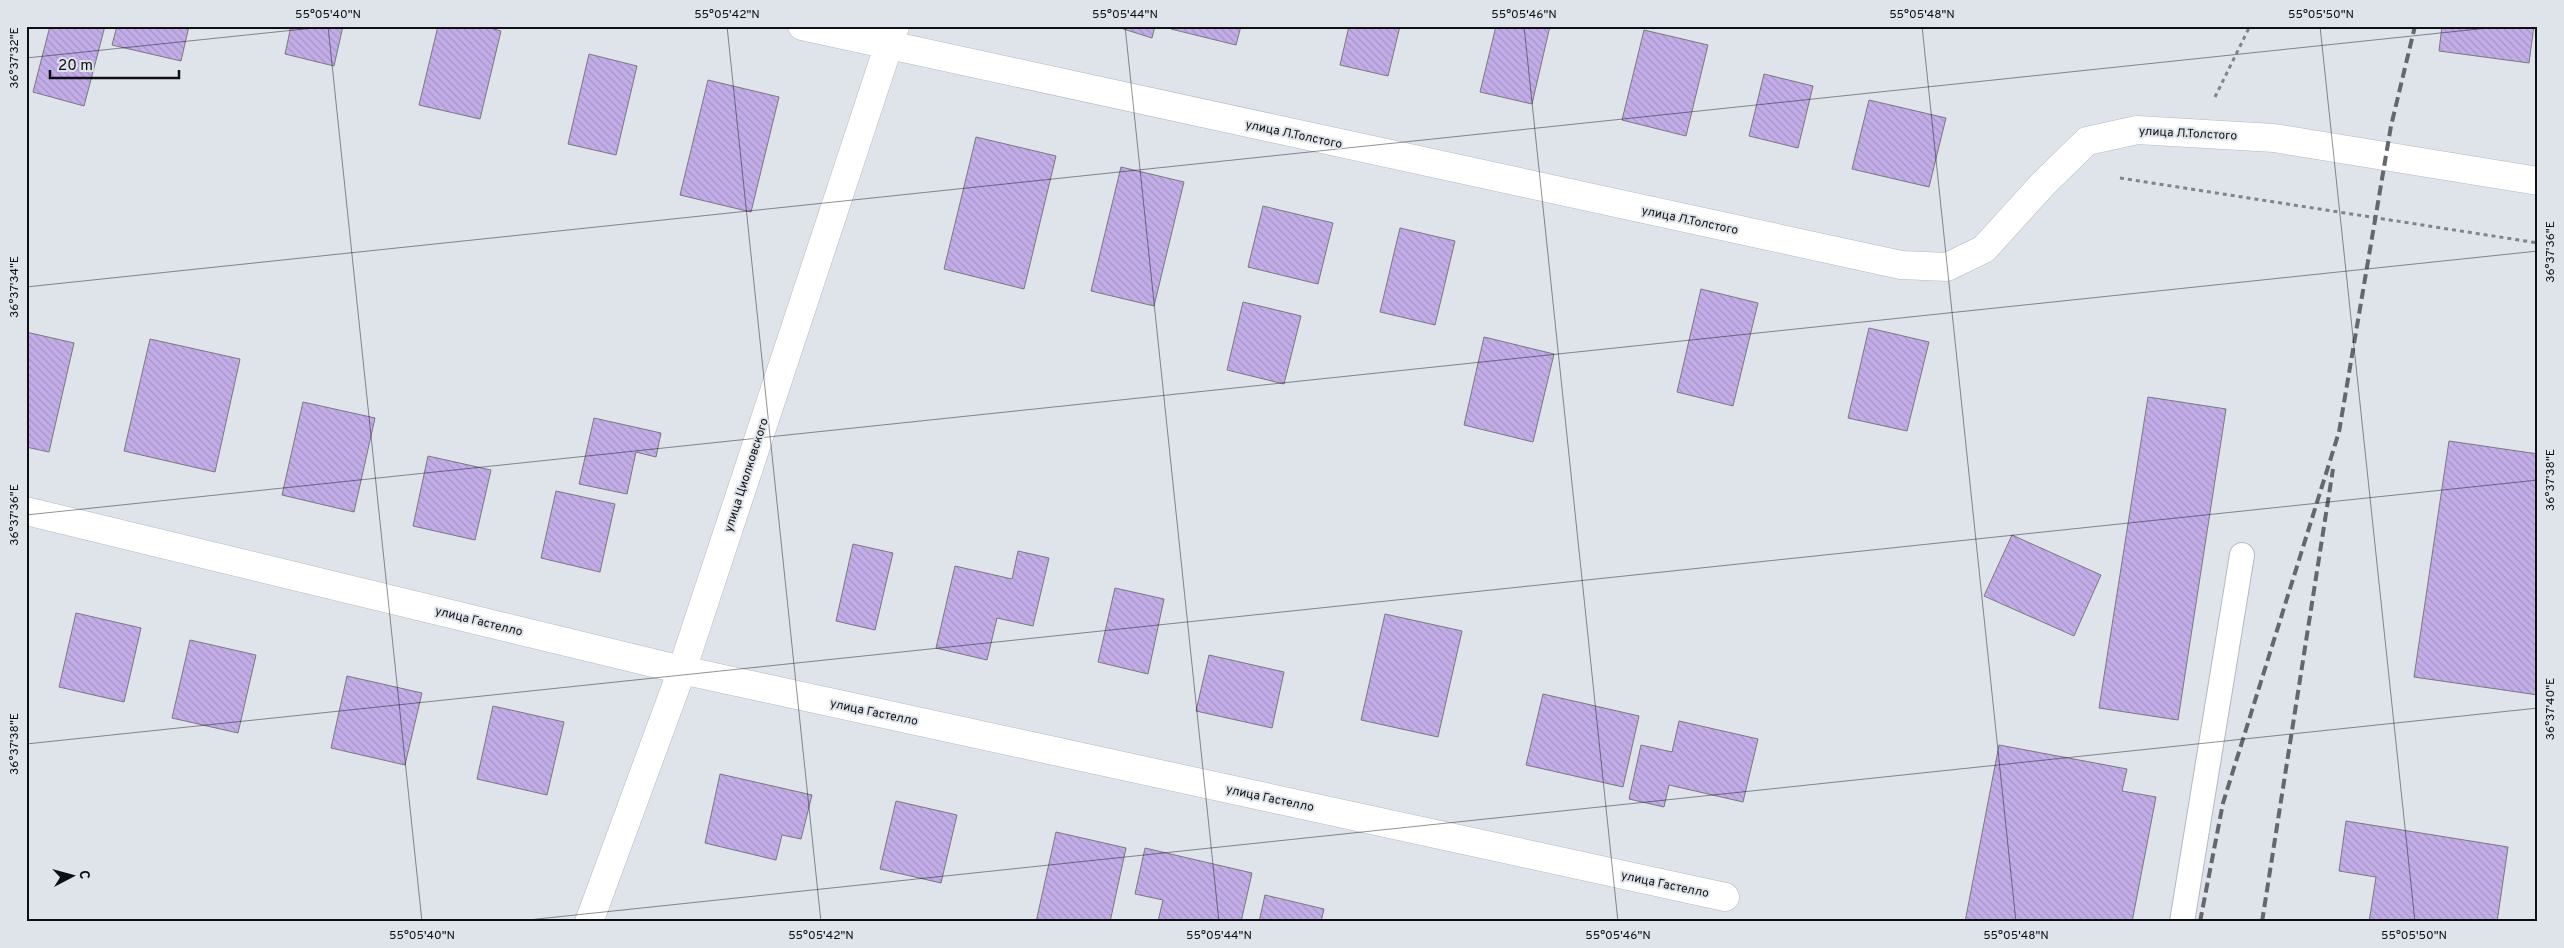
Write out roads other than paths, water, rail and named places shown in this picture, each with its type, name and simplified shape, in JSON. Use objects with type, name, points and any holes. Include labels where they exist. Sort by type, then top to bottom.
[{"type":"street","name":"улица Л.Толстого","points":[[802,26],[891,36],[1902,266],[1947,267],[1984,249],[2043,184],[2087,141],[2138,130],[2274,138],[2538,181]]},
{"type":"street","name":"улица Циолковского","points":[[589,922],[682,670],[891,36]]},
{"type":"street","name":"улица Гастелло","points":[[26,512],[682,670],[1725,897]]},
{"type":"lane","points":[[2182,922],[2242,555]]},
{"type":"railway","points":[[2200,922],[2223,803],[2339,432],[2391,126],[2415,26]]},
{"type":"railway","points":[[2262,922],[2333,469]]}]
